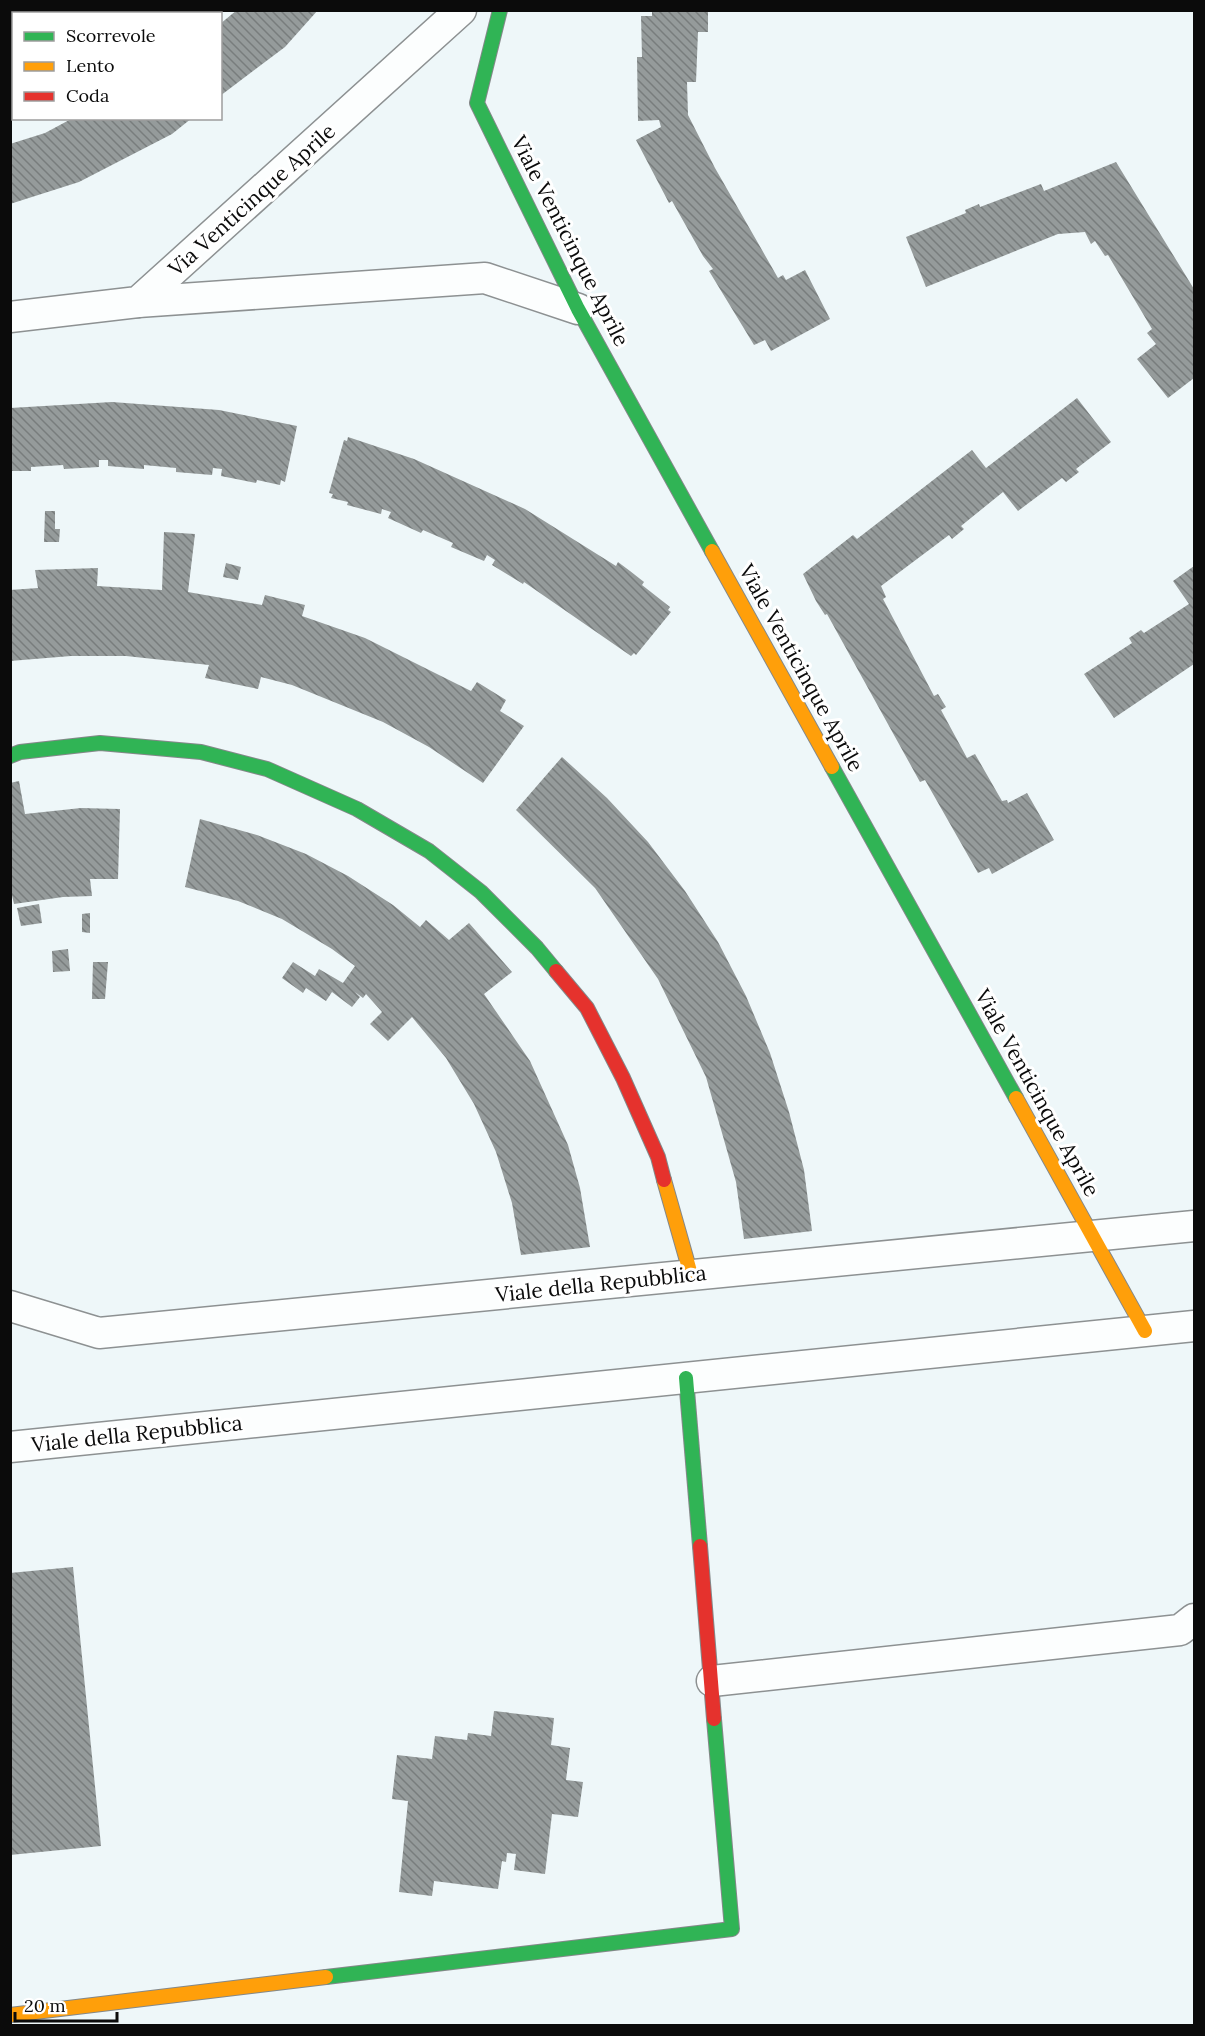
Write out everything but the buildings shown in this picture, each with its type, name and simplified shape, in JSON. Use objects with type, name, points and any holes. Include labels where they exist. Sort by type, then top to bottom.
[{"type":"street","name":"Via Venticinque Aprile","points":[[138,303],[462,10]]},
{"type":"street","name":"Viale Venticinque Aprile","points":[[500,10],[477,103],[578,309],[1145,1331]]},
{"type":"street","points":[[10,317],[138,303],[485,278],[578,309]]},
{"type":"street","points":[[10,756],[20,752],[100,743],[201,752],[267,770],[357,809],[429,851],[481,892],[537,948],[587,1008],[623,1078],[658,1157],[691,1275]]},
{"type":"street","name":"Viale della Repubblica","points":[[10,1306],[99,1333],[1194,1226]]},
{"type":"street","name":"Viale della Repubblica","points":[[10,1447],[1194,1326]]},
{"type":"street","points":[[10,2015],[732,1929],[686,1378]]},
{"type":"street","points":[[712,1681],[1180,1630],[1194,1619]]},
{"type":"traffic: fast","points":[[500,10],[477,103],[578,309],[712,551]]},
{"type":"traffic: fast","points":[[10,756],[20,752],[100,743],[201,752],[267,769],[357,809],[429,851],[481,892],[537,948],[556,971]]},
{"type":"traffic: fast","points":[[832,767],[1016,1098]]},
{"type":"traffic: fast","points":[[686,1378],[700,1546]]},
{"type":"traffic: fast","points":[[326,1977],[732,1929],[714,1719]]},
{"type":"traffic: slow","points":[[712,551],[832,767]]},
{"type":"traffic: slow","points":[[1016,1098],[1145,1331]]},
{"type":"traffic: slow","points":[[664,1180],[691,1275]]},
{"type":"traffic: slow","points":[[10,2015],[326,1977]]},
{"type":"traffic: jam","points":[[556,971],[587,1008],[623,1078],[658,1157],[664,1180]]},
{"type":"traffic: jam","points":[[700,1546],[714,1719]]}]
